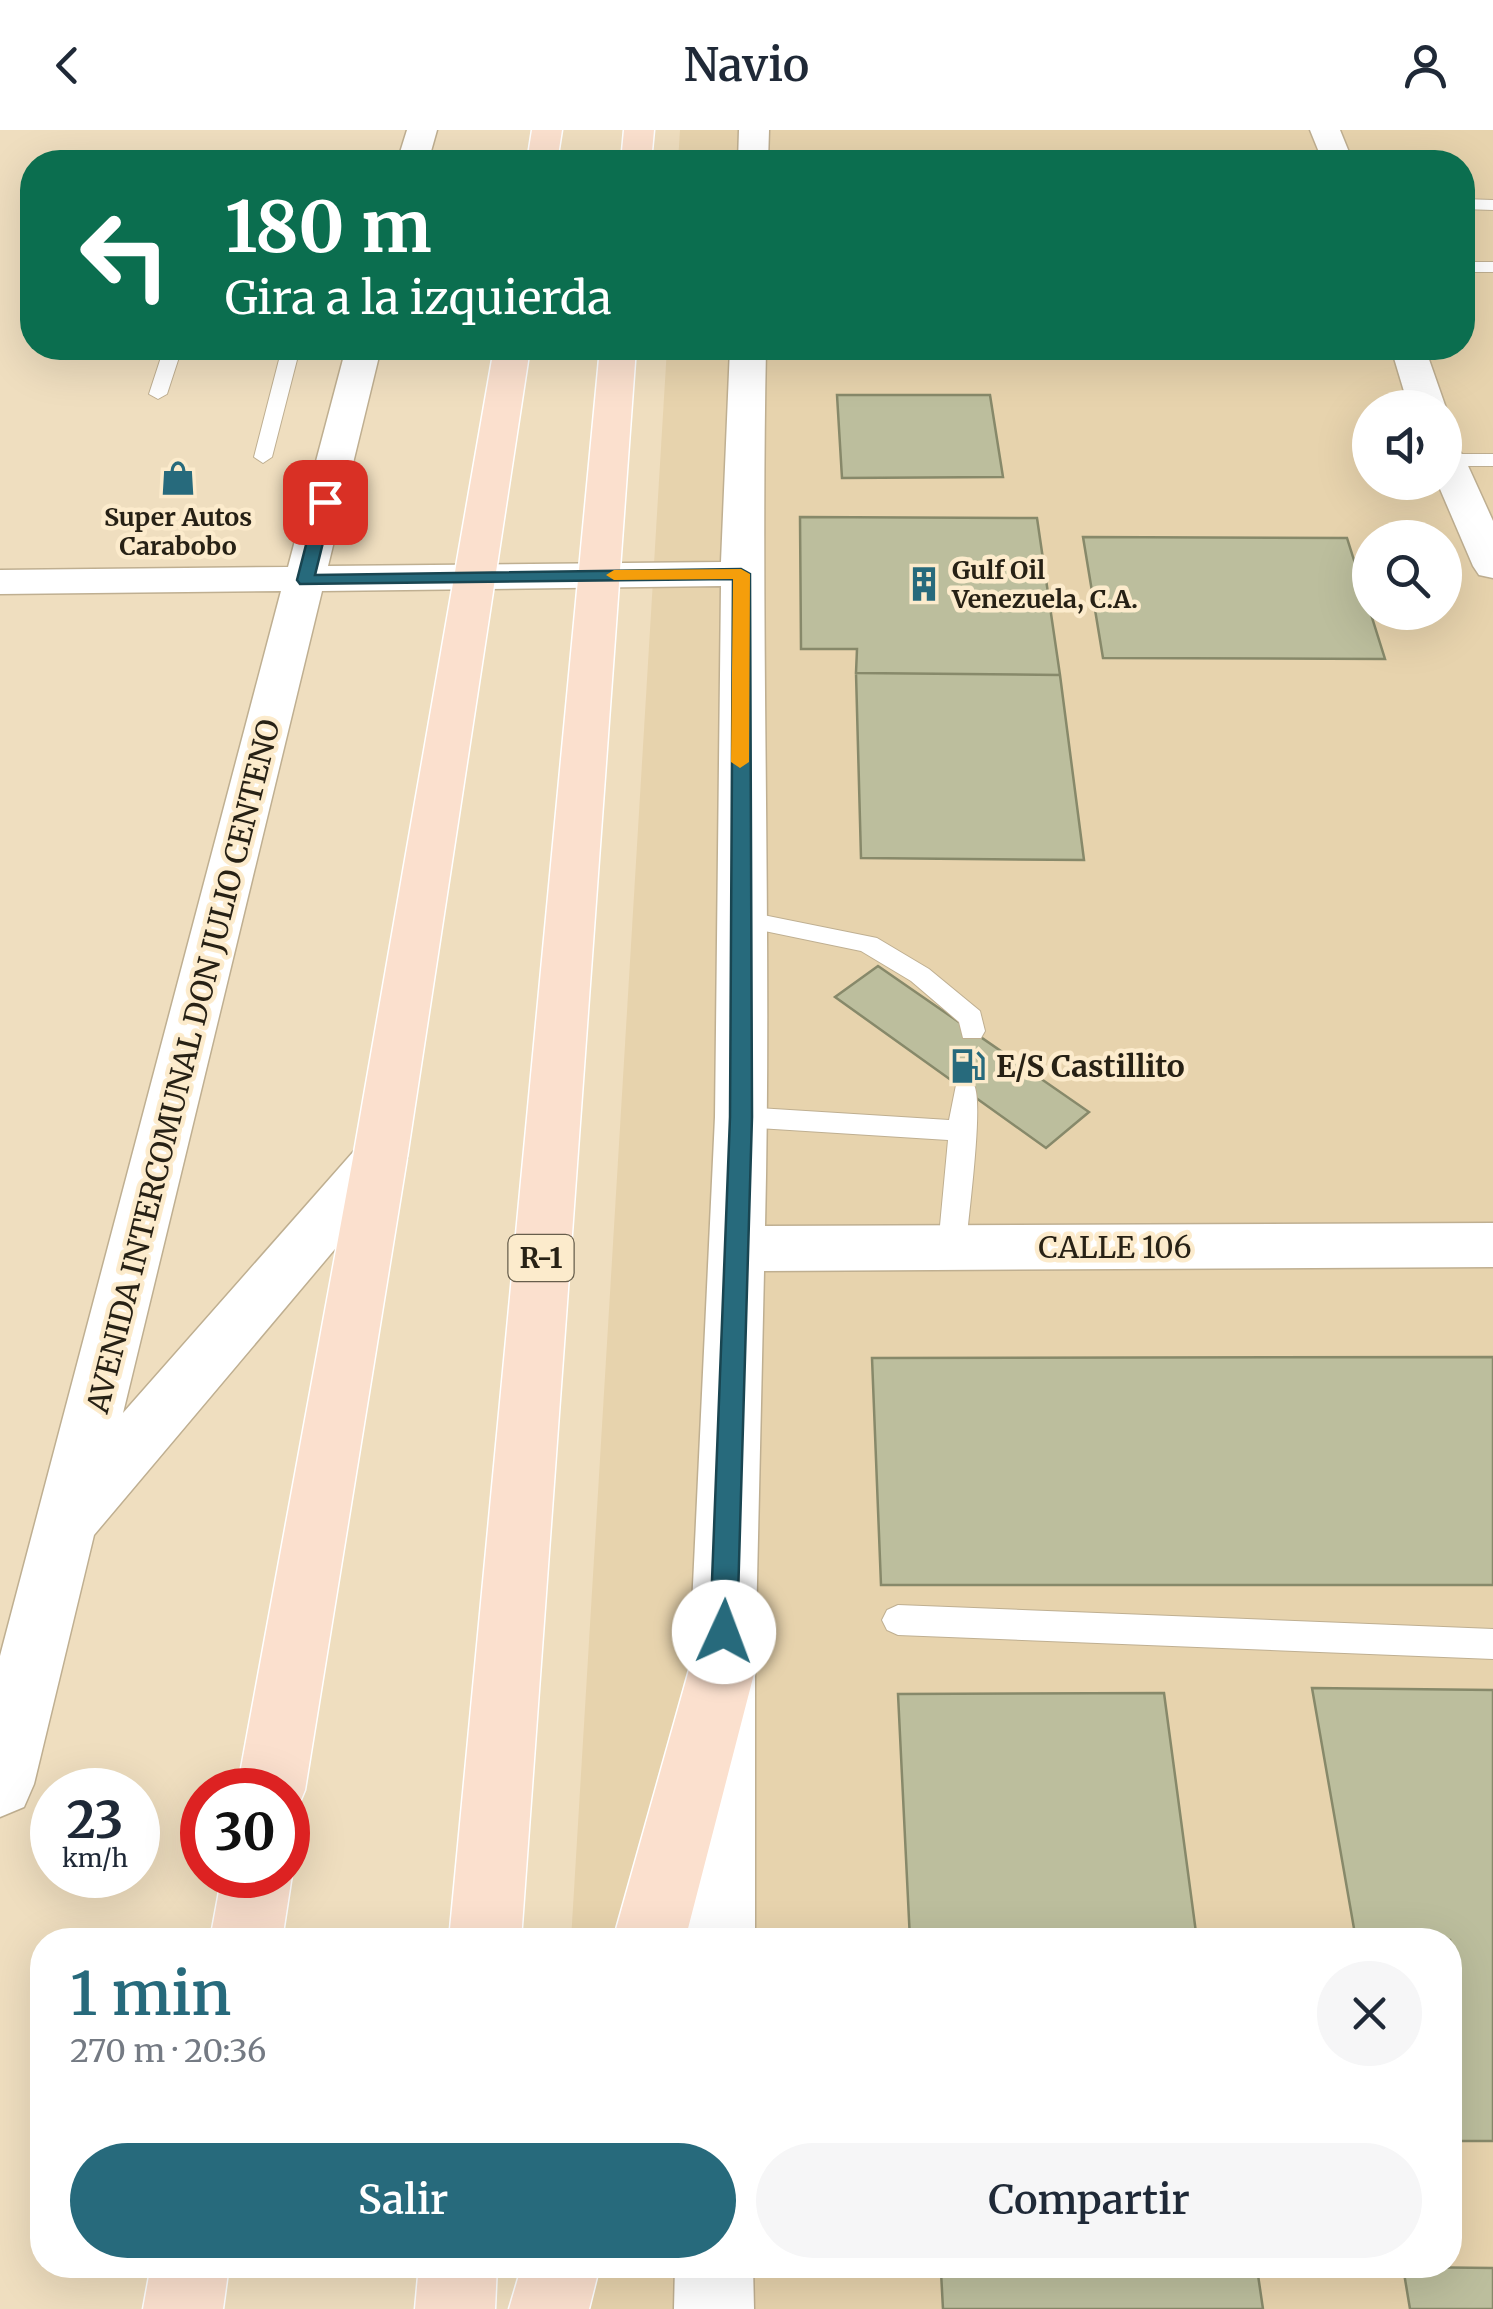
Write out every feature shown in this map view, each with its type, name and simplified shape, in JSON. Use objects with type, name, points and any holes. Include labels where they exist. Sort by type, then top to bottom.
[{"type":"main road","points":[[276,1768],[510,360]]},
{"type":"main road","name":"R-1","points":[[486,1928],[617,360]]},
{"type":"main road","points":[[652,1928],[722,1670]]},
{"type":"main road","points":[[248,1928],[253,1898]]},
{"type":"main road","points":[[184,2309],[188,2278]]},
{"type":"main road","points":[[454,2309],[457,2278]]},
{"type":"main road","points":[[549,2309],[557,2278]]},
{"type":"street","name":"AVENIDA INTERCOMUNAL DON JULIO CENTENO","points":[[0,1784],[360,360]]},
{"type":"street","points":[[718,1928],[722,1670],[741,1117],[741,574],[748,360]]},
{"type":"street","points":[[1412,360],[1422,390]]},
{"type":"street","points":[[1462,495],[1493,566]]},
{"type":"street","points":[[0,582],[741,574]]},
{"type":"street","points":[[66,1527],[212,1349],[380,1158]]},
{"type":"street","name":"CALLE 106","points":[[736,1249],[1493,1245]]},
{"type":"street","points":[[714,2278],[714,2309]]},
{"type":"lane","points":[[158,394],[170,360]]},
{"type":"lane","points":[[263,456],[287,360]]},
{"type":"lane","points":[[1462,459],[1493,460]]},
{"type":"lane","points":[[739,918],[868,944],[920,974],[971,1018],[972,1030]]},
{"type":"lane","points":[[952,1248],[966,1092]]},
{"type":"lane","points":[[741,1117],[962,1131]]},
{"type":"lane","points":[[898,1620],[1493,1644]]},
{"type":"shaded area","points":[[680,130],[1493,130],[1493,2309],[548,2309],[550,2278],[1462,2278],[1462,1928],[572,1928],[666,360],[1475,360],[1475,150],[679,150]]},
{"type":"building","points":[[837,395],[990,395],[1003,477],[842,478]]},
{"type":"building","name":"Gulf Oil Venezuela, C.A.","points":[[800,517],[1037,518],[1060,675],[856,673],[857,649],[801,649]]},
{"type":"building","points":[[1083,537],[1347,538],[1352,554],[1352,630],[1376,630],[1385,659],[1103,658]]},
{"type":"building","points":[[856,673],[1060,675],[1084,860],[861,858]]},
{"type":"building","points":[[878,966],[1089,1112],[1046,1148],[835,997]]},
{"type":"building","points":[[1493,1357],[1493,1585],[881,1585],[872,1358]]},
{"type":"building","points":[[1312,1688],[1493,1690],[1493,2141],[1462,2141],[1462,1928],[1354,1928]]},
{"type":"building","points":[[1164,1693],[1195,1928],[909,1928],[898,1694]]},
{"type":"building","points":[[1462,2268],[1493,2268],[1493,2309],[1410,2309],[1405,2278],[1462,2278]]},
{"type":"building","points":[[941,2278],[1258,2278],[1263,2309],[943,2309]]},
{"type":"slow traffic","points":[[614,575],[741,574],[740,762]]},
{"type":"place","name":"Super Autos Carabobo","points":[[178,478]]},
{"type":"place","name":"Gulf Oil Venezuela, C.A.","points":[[924,584]]},
{"type":"place","name":"E/S Castillito","points":[[968,1066]]},
{"type":"route","points":[[325,502],[306,580],[741,574],[741,1117],[724,1632]]}]
